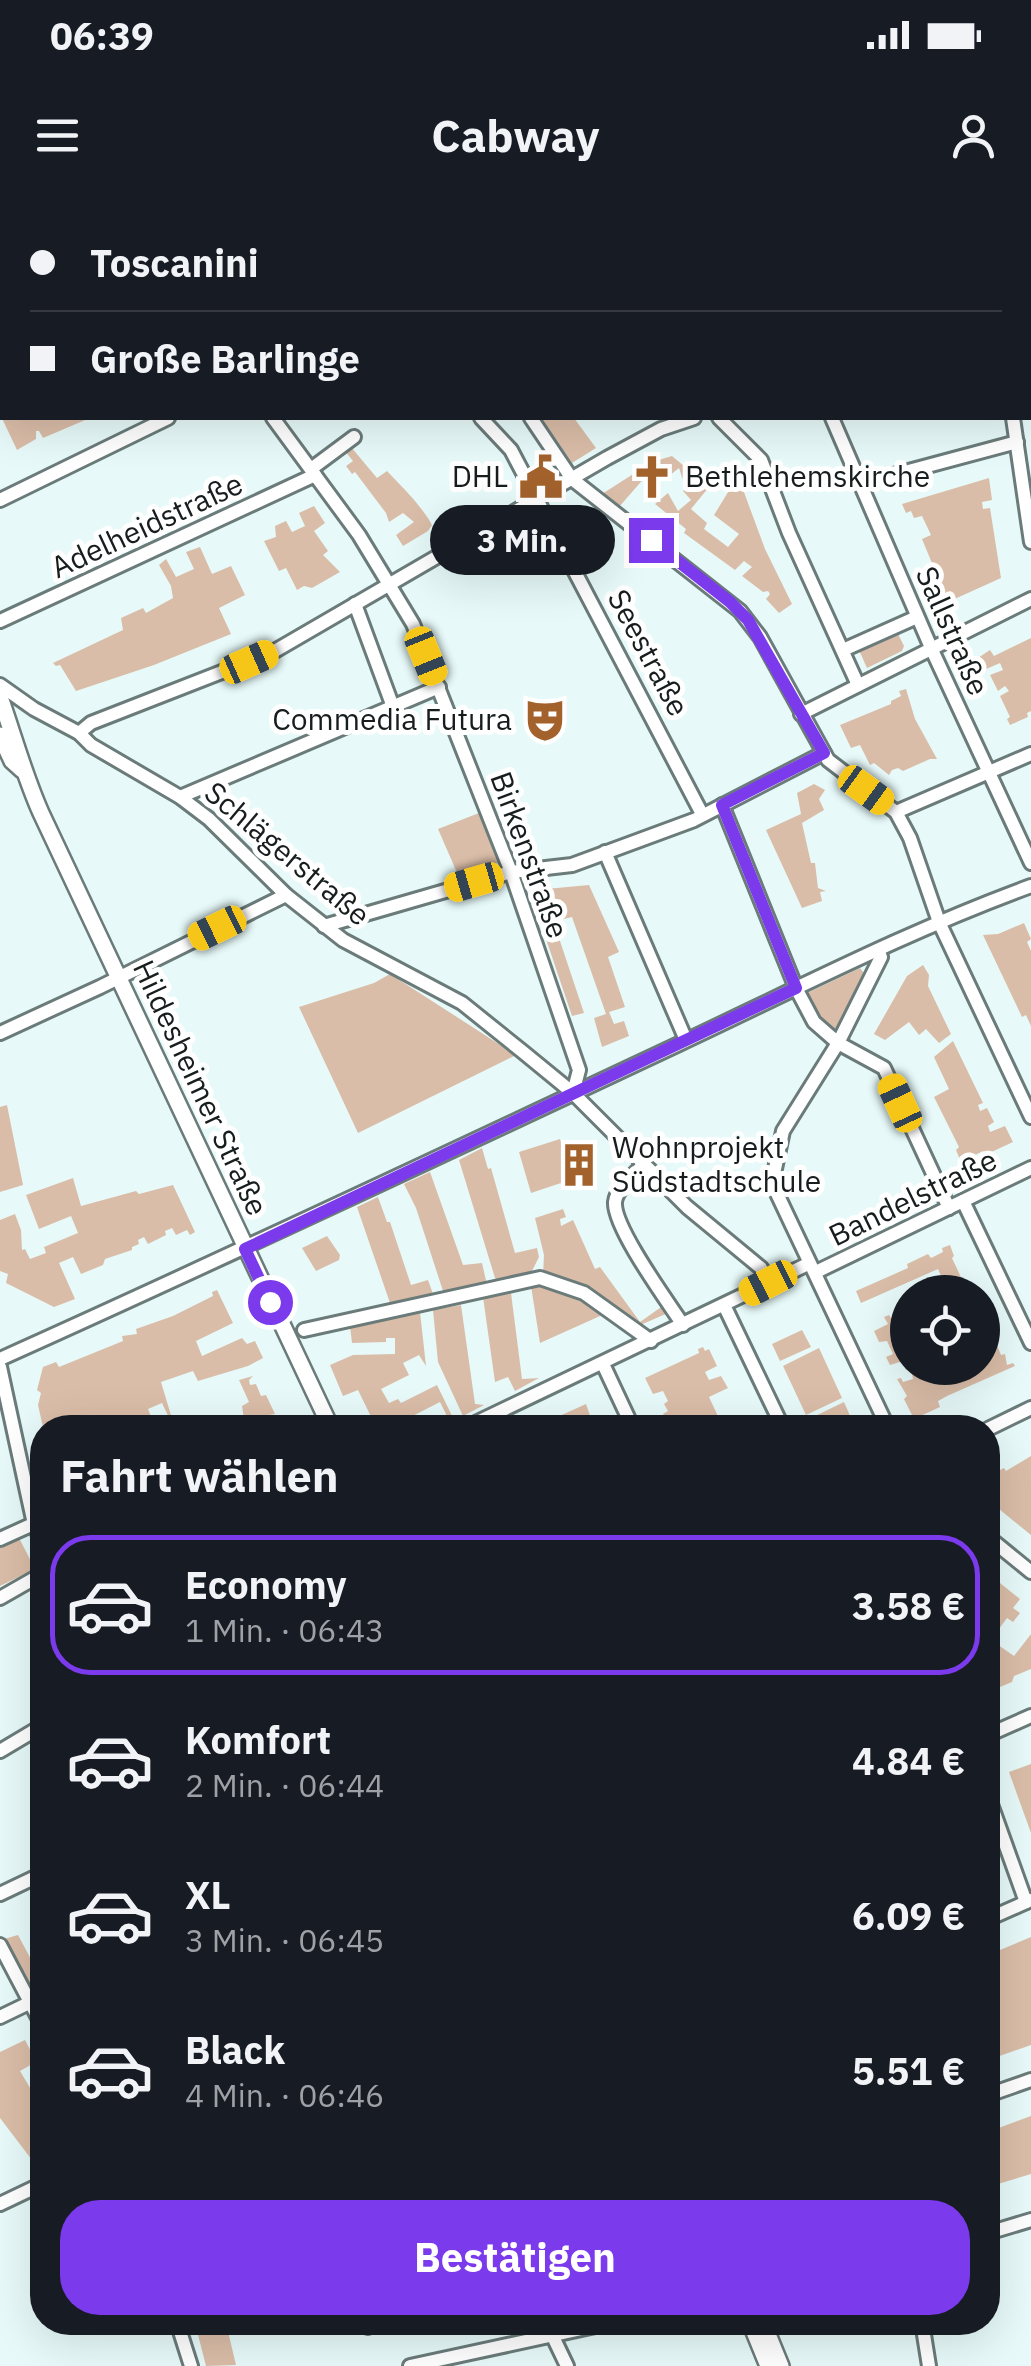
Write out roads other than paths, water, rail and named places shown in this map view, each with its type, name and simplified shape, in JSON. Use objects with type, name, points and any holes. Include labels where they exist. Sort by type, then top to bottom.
[{"type":"main road","name":"Hildesheimer Straße","points":[[2,708],[22,757],[22,770]]},
{"type":"main road","name":"Hildesheimer Straße","points":[[0,735],[12,761],[22,770],[325,1415]]},
{"type":"main road","points":[[755,2335],[768,2366]]},
{"type":"main road","points":[[769,2335],[782,2366]]},
{"type":"street","points":[[0,500],[164,420]]},
{"type":"street","name":"Birkenstraße","points":[[274,420],[390,584],[412,624],[511,872],[579,1070],[573,1092]]},
{"type":"street","name":"Seestraße","points":[[483,420],[511,450],[538,498],[702,814]]},
{"type":"street","points":[[532,420],[572,478],[740,611],[760,636],[835,768],[896,812],[910,838],[940,922],[1031,1117]]},
{"type":"street","points":[[79,733],[91,723],[272,652],[572,478],[661,429],[688,420]]},
{"type":"street","points":[[721,420],[761,460],[858,685]]},
{"type":"street","name":"Sallstraße","points":[[833,420],[917,617],[1031,863]]},
{"type":"street","points":[[1014,420],[1025,461],[1031,542]]},
{"type":"street","name":"Adelheidstraße","points":[[0,622],[313,472],[354,437]]},
{"type":"street","points":[[860,484],[1017,442]]},
{"type":"street","points":[[801,714],[1031,599]]},
{"type":"street","points":[[355,604],[394,707]]},
{"type":"street","points":[[842,650],[917,617]]},
{"type":"street","name":"Schlägerstraße","points":[[0,685],[79,733],[90,745],[180,796],[237,842],[286,895],[343,940],[462,1004],[573,1092],[687,1207],[761,1268],[768,1283]]},
{"type":"street","points":[[180,796],[439,688]]},
{"type":"street","points":[[2,708],[34,708]]},
{"type":"street","points":[[324,926],[511,872],[572,865],[702,814],[824,753]]},
{"type":"street","points":[[896,812],[1031,754]]},
{"type":"street","points":[[722,805],[796,988],[814,1022],[838,1043],[884,1068],[949,1208]]},
{"type":"street","points":[[605,852],[686,1040]]},
{"type":"street","points":[[0,1359],[245,1249],[878,950],[1031,886]]},
{"type":"street","points":[[0,1033],[286,895]]},
{"type":"street","points":[[878,950],[881,957],[838,1043],[784,1131],[772,1174],[774,1192],[882,1415]]},
{"type":"street","points":[[643,1165],[614,1200],[616,1210],[637,1254],[683,1325]]},
{"type":"street","name":"Bandelstraße","points":[[503,1415],[768,1283],[812,1268],[1031,1168]]},
{"type":"street","points":[[964,1201],[1031,1343]]},
{"type":"street","points":[[304,1330],[540,1278],[584,1293],[651,1342]]},
{"type":"street","points":[[724,1306],[776,1415]]},
{"type":"street","points":[[604,1364],[627,1415]]},
{"type":"street","points":[[0,1367],[30,1489]]},
{"type":"street","points":[[1000,1422],[1031,1408]]},
{"type":"street","points":[[0,1539],[30,1526]]},
{"type":"street","points":[[1000,1548],[1031,1572]]},
{"type":"street","points":[[0,1598],[30,1581]]},
{"type":"street","points":[[1000,1730],[1031,1716]]},
{"type":"street","points":[[0,1751],[30,1733]]},
{"type":"street","points":[[1000,1827],[1029,1901],[1000,1914]]},
{"type":"street","points":[[0,1894],[30,1880]]},
{"type":"street","points":[[0,1945],[30,2006]]},
{"type":"street","points":[[0,2017],[28,2003]]},
{"type":"street","points":[[1000,2090],[1031,2080]]},
{"type":"street","points":[[0,2204],[30,2190]]},
{"type":"street","points":[[1000,2229],[1031,2220]]},
{"type":"street","points":[[181,2335],[191,2366]]},
{"type":"street","points":[[410,2366],[526,2335]]},
{"type":"street","points":[[552,2335],[567,2366]]},
{"type":"street","points":[[924,2335],[929,2366]]},
{"type":"place","name":"DHL","points":[[541,477]]},
{"type":"place","name":"Bethlehemskirche","points":[[652,477]]},
{"type":"place","name":"Commedia Futura","points":[[545,720]]},
{"type":"place","name":"Wohnprojekt Südstadtschule","points":[[579,1165]]}]
